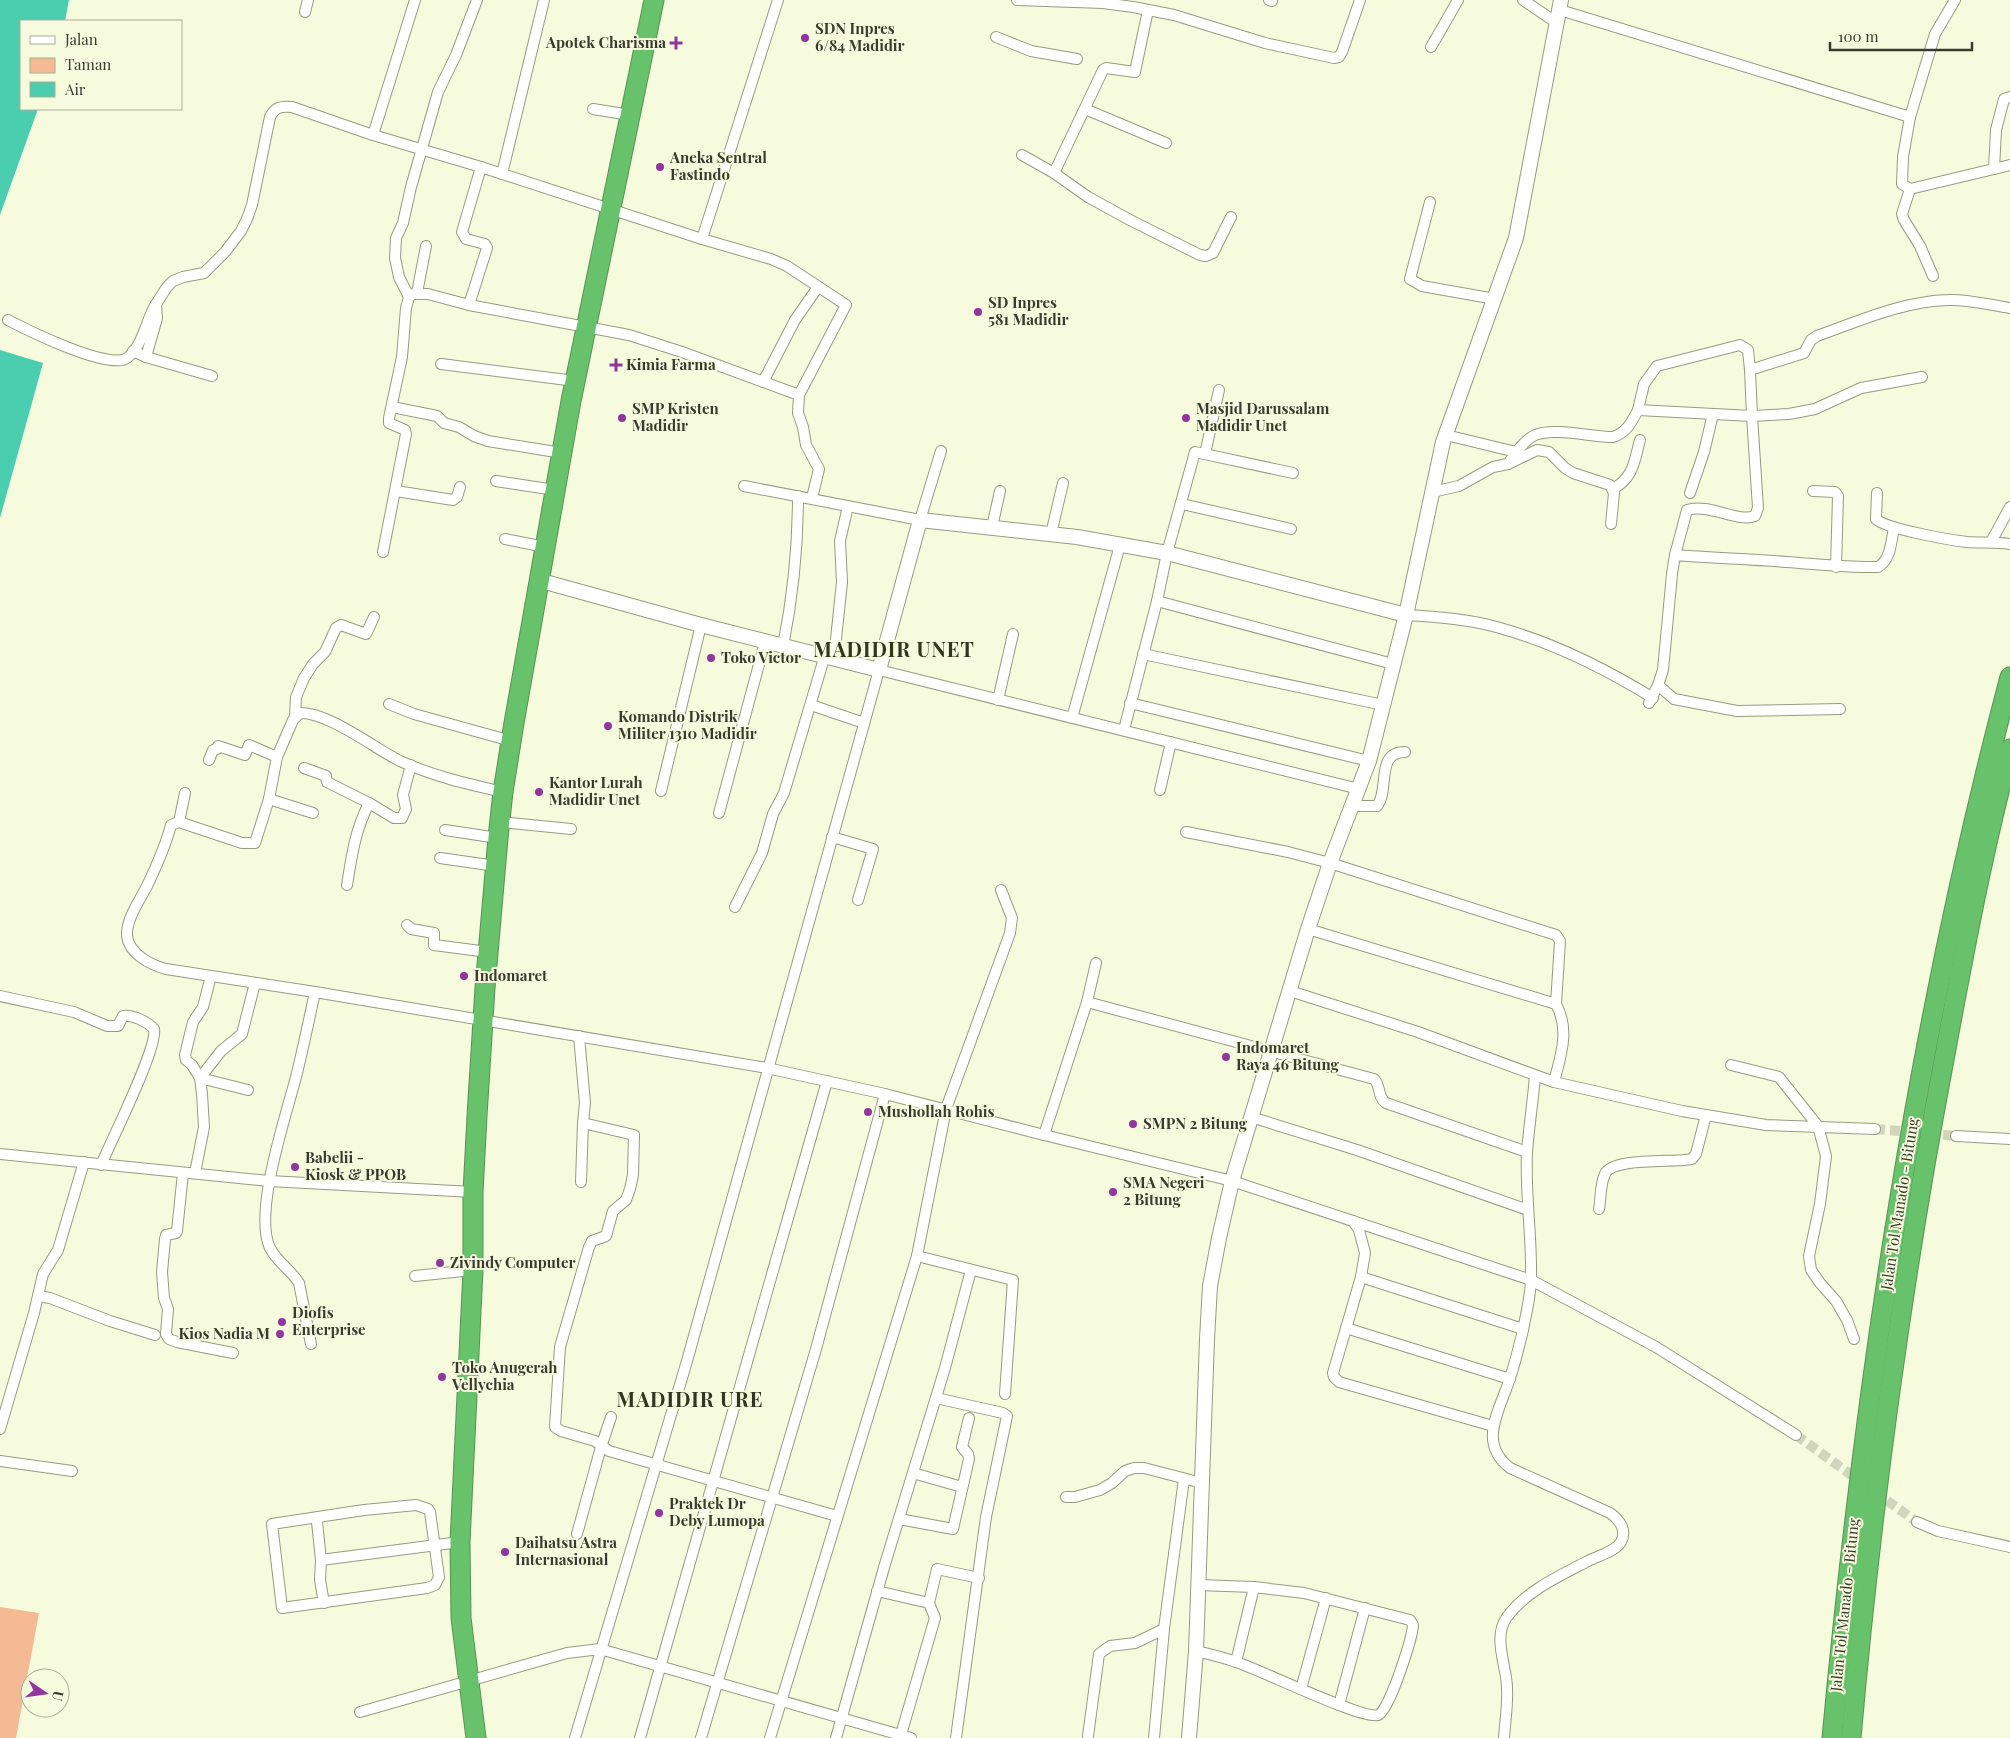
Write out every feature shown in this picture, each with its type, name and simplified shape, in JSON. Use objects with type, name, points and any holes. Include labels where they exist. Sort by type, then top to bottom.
[{"type":"highway","points":[[476,1738],[461,1618],[460,1542],[483,1020],[499,830],[503,792],[538,580],[575,381],[654,0]]},
{"type":"highway","name":"Jalan Tol Manado - Bitung","points":[[1832,1738],[1845,1594],[1858,1481],[1910,1142],[1961,876],[2010,677]]},
{"type":"highway","name":"Jalan Tol Manado - Bitung","points":[[1850,1738],[1863,1596],[1877,1483],[1928,1145],[1977,889],[2010,749]]},
{"type":"street","points":[[305,12],[308,0]]},
{"type":"street","points":[[373,135],[415,0]]},
{"type":"street","points":[[413,295],[400,277],[394,251],[396,238],[403,223],[421,149],[438,92],[456,55],[476,0]]},
{"type":"street","points":[[502,174],[544,0]]},
{"type":"street","points":[[702,239],[778,0]]},
{"type":"street","points":[[1018,0],[1103,3],[1148,10],[1174,15],[1265,43],[1334,58],[1339,57],[1342,52],[1360,0]]},
{"type":"street","points":[[1431,47],[1458,0]]},
{"type":"street","points":[[1523,0],[1910,117]]},
{"type":"street","points":[[1955,0],[1936,34],[1910,117],[1902,184],[1910,189],[2010,165]]},
{"type":"street","points":[[1054,173],[1104,69],[1135,72],[1148,10]]},
{"type":"street","points":[[1189,1738],[1196,1651],[1210,1286],[1232,1181],[1308,929],[1330,864],[1369,762],[1406,614],[1446,435],[1516,238],[1560,11]]},
{"type":"street","points":[[996,37],[1031,50],[1077,59]]},
{"type":"street","points":[[1994,169],[1996,130],[2004,99],[2010,97]]},
{"type":"street","points":[[8,320],[48,340],[107,360],[120,361],[127,358],[133,351],[156,304],[167,287],[173,281],[204,273],[241,231],[252,205],[267,125],[273,110],[292,107],[373,135],[481,167],[702,239],[771,259],[787,266],[846,305],[799,395],[798,413],[806,445],[819,469],[812,498]]},
{"type":"street","points":[[1085,108],[1166,143]]},
{"type":"street","points":[[593,110],[630,115]]},
{"type":"street","points":[[1022,155],[1054,173],[1081,193],[1200,255],[1206,256],[1213,253],[1231,217]]},
{"type":"street","points":[[469,306],[487,248],[485,244],[466,239],[462,232],[481,167]]},
{"type":"street","points":[[1910,189],[1902,214],[1920,246],[1933,276]]},
{"type":"street","points":[[1430,202],[1410,279],[1422,286],[1494,299]]},
{"type":"street","points":[[383,552],[406,434],[405,430],[389,423],[401,364],[406,308],[413,295],[426,246]]},
{"type":"street","points":[[763,382],[795,320],[818,287]]},
{"type":"street","points":[[413,295],[428,294],[469,306],[630,335],[660,344],[799,395]]},
{"type":"street","points":[[1750,370],[1804,353],[1811,340],[1817,336],[1928,301],[1950,299],[2010,308]]},
{"type":"street","points":[[146,357],[157,318],[156,304]]},
{"type":"street","points":[[744,486],[920,520],[1051,534],[1120,544],[1167,553],[1406,614],[1449,618],[1500,628],[1541,642],[1616,675],[1651,700],[1658,686],[1666,652],[1672,574],[1687,510],[1702,508],[1744,517],[1756,516],[1758,508],[1748,350],[1740,345],[1657,366],[1644,384],[1638,410],[1631,424],[1623,433],[1613,437],[1547,432],[1534,436],[1516,452],[1508,464]]},
{"type":"street","points":[[133,351],[146,357],[212,376]]},
{"type":"street","points":[[441,364],[575,381]]},
{"type":"street","points":[[1638,410],[1752,416],[1789,414],[1815,409],[1861,388],[1922,377]]},
{"type":"street","points":[[1204,454],[1219,390]]},
{"type":"street","points":[[392,407],[436,416],[444,423],[460,427],[488,441],[562,453]]},
{"type":"street","points":[[1690,493],[1704,452],[1713,414]]},
{"type":"street","points":[[1446,435],[1516,452]]},
{"type":"street","points":[[1613,489],[1624,483],[1632,470],[1640,440]]},
{"type":"street","points":[[1432,492],[1459,486],[1492,467],[1508,464],[1537,450],[1549,452],[1565,468],[1610,486],[1613,489]]},
{"type":"street","points":[[574,1738],[687,1361],[767,1068],[941,451]]},
{"type":"street","points":[[1124,730],[1157,602],[1167,553],[1195,452],[1293,473]]},
{"type":"street","points":[[496,481],[555,490]]},
{"type":"street","points":[[1051,534],[1063,483]]},
{"type":"street","points":[[396,491],[453,500],[457,496],[460,487]]},
{"type":"street","points":[[1611,524],[1613,489]]},
{"type":"street","points":[[992,527],[1000,490]]},
{"type":"street","points":[[1813,490],[1835,492],[1838,496],[1836,567]]},
{"type":"street","points":[[1877,493],[1876,519],[1880,523],[1894,528],[1967,542],[2010,544]]},
{"type":"street","points":[[783,646],[796,563],[798,496]]},
{"type":"street","points":[[1182,504],[1291,529]]},
{"type":"street","points":[[735,907],[762,853],[773,814],[784,793],[792,770],[811,704],[830,657],[842,582],[840,541],[848,506]]},
{"type":"street","points":[[1991,542],[2010,507]]},
{"type":"street","points":[[1675,555],[1836,567],[1878,567],[1883,564],[1888,556],[1894,528]]},
{"type":"street","points":[[505,540],[545,548]]},
{"type":"street","points":[[1072,718],[1120,544]]},
{"type":"street","points":[[538,580],[765,642],[1359,789]]},
{"type":"street","points":[[1157,602],[1393,664]]},
{"type":"street","points":[[374,617],[366,634],[342,625],[336,628],[325,652],[313,664],[304,678],[296,697],[295,716],[278,757],[269,799],[257,840],[251,844],[242,843],[179,822],[171,825],[148,884],[130,921],[127,933],[128,940],[136,952],[153,965],[166,969],[315,992],[767,1068],[885,1094],[1232,1181],[1531,1280],[1656,1347],[1796,1435]]},
{"type":"street","points":[[661,791],[701,625]]},
{"type":"street","points":[[998,700],[1013,634]]},
{"type":"street","points":[[719,812],[765,642]]},
{"type":"street","points":[[1143,654],[1383,705]]},
{"type":"street","points":[[1658,686],[1674,699],[1737,711],[1840,709]]},
{"type":"street","points":[[1130,703],[1369,762]]},
{"type":"street","points":[[390,704],[414,714],[511,741]]},
{"type":"street","points":[[811,704],[864,723]]},
{"type":"street","points":[[295,716],[306,713],[339,726],[411,766],[440,777],[503,792]]},
{"type":"street","points":[[1160,790],[1171,742]]},
{"type":"street","points":[[209,760],[213,750],[218,746],[245,755],[249,745],[278,757]]},
{"type":"street","points":[[1352,806],[1377,806],[1390,757],[1396,752],[1405,752]]},
{"type":"street","points":[[304,768],[326,776],[327,782],[394,818],[402,818],[406,809],[403,794],[411,766]]},
{"type":"street","points":[[179,822],[185,792]]},
{"type":"street","points":[[269,799],[313,813]]},
{"type":"street","points":[[348,885],[353,844],[359,823],[369,803]]},
{"type":"street","points":[[445,830],[571,829]]},
{"type":"street","points":[[1186,832],[1288,852],[1556,935],[1560,941],[1556,1004],[1561,1013],[1564,1037],[1554,1082]]},
{"type":"street","points":[[832,837],[873,850],[858,900]]},
{"type":"street","points":[[440,858],[496,866]]},
{"type":"street","points":[[770,1738],[917,1256],[946,1110],[1010,933],[1012,918],[1001,890]]},
{"type":"street","points":[[407,925],[411,929],[434,933],[434,945],[488,952]]},
{"type":"street","points":[[1308,929],[1556,1004]]},
{"type":"street","points":[[1044,1135],[1087,1002],[1096,963]]},
{"type":"street","points":[[195,1172],[204,1127],[200,1078],[192,1065],[186,1060],[185,1055],[193,1022],[203,1007],[211,976]]},
{"type":"street","points":[[200,1078],[220,1051],[242,1034],[255,983]]},
{"type":"street","points":[[1290,991],[1418,1032],[1554,1082],[1706,1115],[1766,1125],[1875,1129]]},
{"type":"street","points":[[311,1344],[299,1283],[270,1248],[266,1236],[269,1181],[315,992]]},
{"type":"street","points":[[0,996],[74,1012],[111,1027],[118,1026],[123,1016],[130,1015],[151,1025],[154,1029],[153,1039],[140,1079],[101,1165]]},
{"type":"street","points":[[1087,1002],[1374,1079],[1377,1082],[1380,1097],[1386,1103],[1528,1152]]},
{"type":"street","points":[[579,1036],[585,1103],[581,1182]]},
{"type":"street","points":[[1731,1066],[1779,1077],[1818,1126],[1826,1156],[1820,1204],[1809,1256],[1811,1270],[1836,1301],[1847,1320],[1854,1339]]},
{"type":"street","points":[[1504,1738],[1508,1688],[1501,1634],[1506,1618],[1536,1590],[1589,1560],[1614,1549],[1620,1543],[1623,1528],[1610,1513],[1510,1468],[1501,1461],[1493,1444],[1493,1426],[1510,1379],[1523,1329],[1531,1280],[1528,1152],[1535,1076]]},
{"type":"street","points":[[200,1078],[248,1090]]},
{"type":"street","points":[[640,1738],[827,1081]]},
{"type":"street","points":[[701,1738],[816,1349],[885,1094]]},
{"type":"street","points":[[1599,1209],[1604,1174],[1611,1168],[1624,1163],[1694,1158],[1706,1115]]},
{"type":"street","points":[[1251,1117],[1357,1150],[1528,1210]]},
{"type":"street","points":[[583,1123],[634,1136],[633,1175],[626,1200],[613,1211],[606,1236],[590,1243],[560,1347],[554,1424],[557,1430],[595,1442],[601,1447],[656,1464],[837,1516]]},
{"type":"street","points":[[1956,1136],[2010,1139]]},
{"type":"street","points":[[0,1154],[101,1165],[195,1172],[269,1181],[474,1192]]},
{"type":"street","points":[[0,1429],[43,1274],[58,1250],[84,1162]]},
{"type":"street","points":[[183,1172],[177,1230],[176,1233],[166,1235],[165,1239],[162,1272],[164,1298],[168,1309],[166,1334],[169,1339],[177,1342],[232,1352]]},
{"type":"street","points":[[1353,1221],[1359,1230],[1365,1254],[1361,1277],[1333,1373],[1334,1377],[1339,1382],[1493,1426]]},
{"type":"street","points":[[917,1256],[1013,1280],[1005,1394]]},
{"type":"street","points":[[415,1276],[473,1270]]},
{"type":"street","points":[[836,1738],[877,1591],[936,1398],[971,1270]]},
{"type":"street","points":[[1361,1277],[1523,1329]]},
{"type":"street","points":[[38,1296],[50,1298],[110,1321],[155,1335]]},
{"type":"street","points":[[1346,1328],[1510,1379]]},
{"type":"street","points":[[936,1398],[1004,1413],[1007,1416],[986,1517],[956,1738]]},
{"type":"street","points":[[577,1534],[611,1417]]},
{"type":"street","points":[[899,1519],[954,1529],[969,1459],[968,1454],[962,1447],[969,1418]]},
{"type":"street","points":[[0,1461],[72,1471]]},
{"type":"street","points":[[1066,1497],[1075,1497],[1100,1490],[1125,1471],[1134,1468],[1144,1468],[1202,1483]]},
{"type":"street","points":[[913,1473],[962,1487]]},
{"type":"street","points":[[1154,1738],[1164,1629],[1184,1479]]},
{"type":"street","points":[[406,1506],[424,1507],[428,1508],[430,1512],[434,1544],[439,1577],[435,1585],[427,1588],[282,1608],[272,1524],[406,1506]]},
{"type":"street","points":[[319,1518],[317,1522],[322,1560],[320,1580],[324,1603]]},
{"type":"street","points":[[1917,1522],[1938,1531],[2010,1548]]},
{"type":"street","points":[[322,1560],[460,1542]]},
{"type":"street","points":[[900,1736],[934,1618],[929,1604],[937,1569],[978,1578]]},
{"type":"street","points":[[1196,1651],[1236,1662],[1339,1705],[1372,1716],[1383,1712],[1413,1630],[1410,1620],[1304,1593],[1254,1587],[1198,1585]]},
{"type":"street","points":[[1236,1662],[1254,1587]]},
{"type":"street","points":[[877,1591],[929,1604]]},
{"type":"street","points":[[1301,1689],[1326,1598]]},
{"type":"street","points":[[1339,1705],[1365,1608]]},
{"type":"street","points":[[1088,1736],[1099,1654],[1110,1646],[1135,1643],[1164,1629]]},
{"type":"street","points":[[360,1712],[567,1653],[600,1649],[911,1738]]},
{"type":"green space","points":[[0,1607],[39,1613],[29,1668],[20,1668],[20,1716],[16,1738],[0,1738]]},
{"type":"water","points":[[0,0],[69,0],[65,20],[20,20],[20,110],[38,110],[0,215]]},
{"type":"water","points":[[0,350],[43,363],[0,518]]},
{"type":"tunnel","points":[[1875,1129],[1913,1132]]},
{"type":"tunnel","points":[[1928,1133],[1956,1136]]},
{"type":"tunnel","points":[[1796,1435],[1861,1482]]},
{"type":"tunnel","points":[[1875,1492],[1917,1522]]},
{"type":"place","name":"SDN Inpres 6/84 Madidir","points":[[805,38]]},
{"type":"place","name":"Apotek Charisma","points":[[676,43]]},
{"type":"place","name":"Aneka Sentral Fastindo","points":[[660,167]]},
{"type":"place","name":"SD Inpres 581 Madidir","points":[[978,312]]},
{"type":"place","name":"Kimia Farma","points":[[616,365]]},
{"type":"place","name":"SMP Kristen Madidir","points":[[622,418]]},
{"type":"place","name":"Masjid Darussalam Madidir Unet","points":[[1186,418]]},
{"type":"place","name":"Toko Victor","points":[[711,658]]},
{"type":"place","name":"Komando Distrik Militer 1310 Madidir","points":[[608,726]]},
{"type":"place","name":"Kantor Lurah Madidir Unet","points":[[539,792]]},
{"type":"place","name":"Indomaret","points":[[464,976]]},
{"type":"place","name":"Indomaret Raya 46 Bitung","points":[[1226,1057]]},
{"type":"place","name":"Mushollah Rohis","points":[[868,1112]]},
{"type":"place","name":"SMPN 2 Bitung","points":[[1133,1124]]},
{"type":"place","name":"Babelii - Kiosk & PPOB","points":[[295,1167]]},
{"type":"place","name":"SMA Negeri 2 Bitung","points":[[1113,1192]]},
{"type":"place","name":"Zivindy Computer","points":[[440,1263]]},
{"type":"place","name":"Diofis Enterprise","points":[[282,1322]]},
{"type":"place","name":"Kios Nadia M","points":[[280,1334]]},
{"type":"place","name":"Toko Anugerah Vellychia","points":[[442,1377]]},
{"type":"place","name":"Praktek Dr Deby Lumopa","points":[[659,1513]]},
{"type":"place","name":"Daihatsu Astra Internasional","points":[[505,1552]]},
{"type":"district","name":"MADIDIR UNET","points":[[894,650]]},
{"type":"district","name":"MADIDIR URE","points":[[690,1400]]}]
